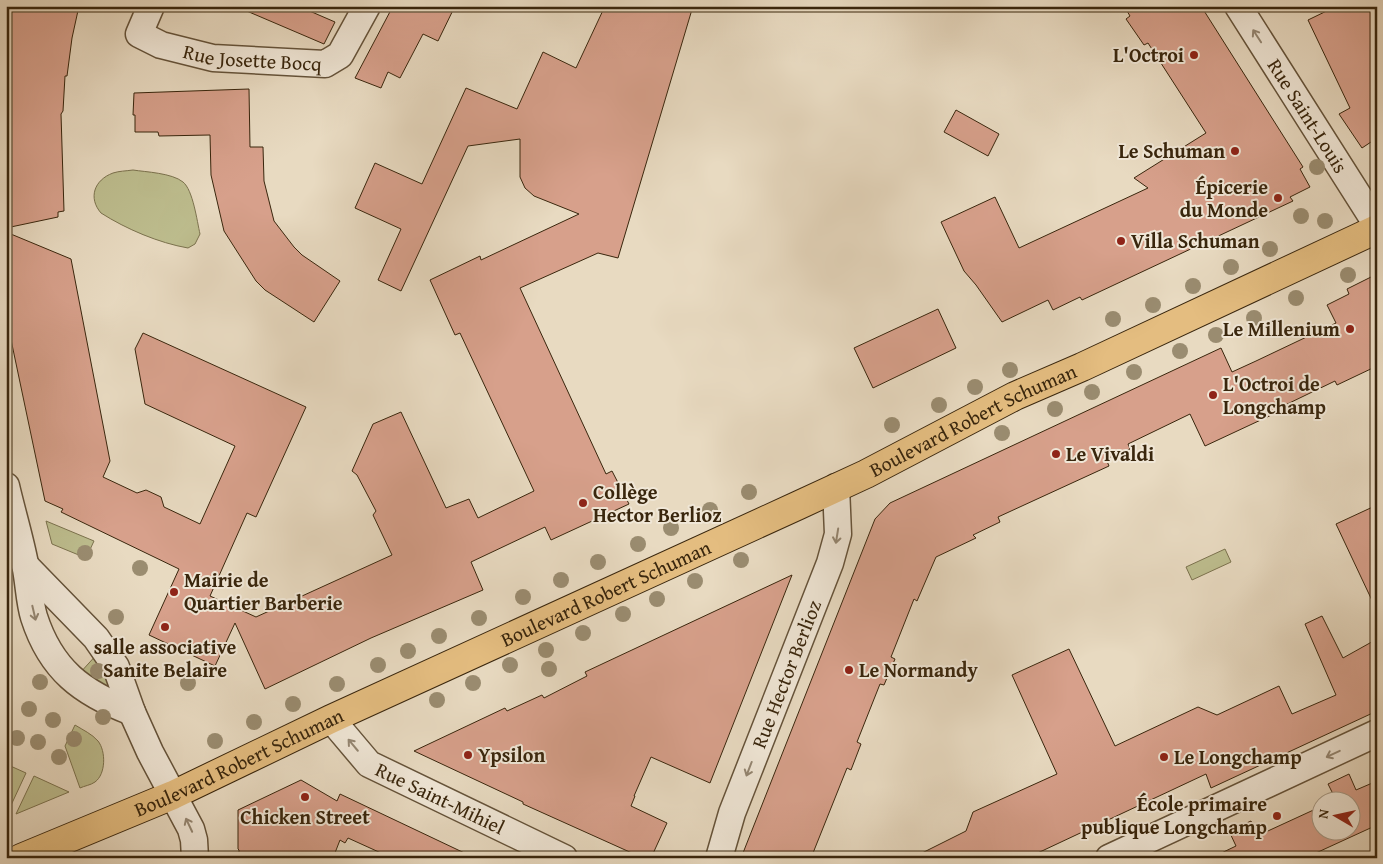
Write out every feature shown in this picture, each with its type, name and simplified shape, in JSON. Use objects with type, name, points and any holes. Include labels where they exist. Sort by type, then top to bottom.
[{"type":"main road","name":"Boulevard Robert Schuman","points":[[21,858],[173,795],[331,719],[866,474],[1015,396],[1082,367],[1377,229]]},
{"type":"street","name":"Rue Josette Bocq","points":[[151,6],[139,34],[161,45],[213,58],[325,64],[340,55],[367,6]]},
{"type":"street","name":"Rue Saint-Louis","points":[[1238,6],[1377,225]]},
{"type":"street","points":[[6,486],[25,565],[34,616],[53,659],[76,683],[102,700],[132,712]]},
{"type":"street","name":"Rue Hector Berlioz","points":[[719,858],[732,813],[830,563],[838,534],[836,487]]},
{"type":"street","points":[[25,565],[96,638],[116,667],[132,712],[150,752],[191,829],[195,858]]},
{"type":"street","name":"Rue Saint-Mihiel","points":[[331,719],[369,764],[564,858]]},
{"type":"street","points":[[1109,858],[1377,733]]},
{"type":"green space","points":[[133,170],[159,173],[183,182],[194,206],[200,234],[195,244],[188,248],[154,239],[121,225],[101,213],[94,196],[97,185],[106,176],[113,173]]},
{"type":"green space","points":[[46,521],[94,541],[86,558],[52,544]]},
{"type":"green space","points":[[1225,549],[1231,562],[1192,580],[1186,567]]},
{"type":"green space","points":[[99,652],[115,695],[79,674]]},
{"type":"green space","points":[[75,725],[98,741],[101,745],[104,762],[99,778],[93,783],[80,788],[65,746]]},
{"type":"green space","points":[[6,764],[26,773],[6,816]]},
{"type":"green space","points":[[34,776],[69,792],[16,814]]},
{"type":"building","points":[[11,6],[79,6],[67,76],[65,76],[63,111],[61,114],[64,211],[58,212],[58,217],[6,228],[6,96],[11,45],[6,44],[6,30]]},
{"type":"building","points":[[235,6],[298,6],[335,22],[324,44]]},
{"type":"building","points":[[393,6],[455,6],[438,41],[423,34],[400,78],[388,72],[381,88],[355,78]]},
{"type":"building","points":[[605,6],[693,6],[618,258],[598,253],[520,288],[606,474],[612,471],[629,504],[551,540],[545,527],[471,562],[483,590],[371,638],[265,689],[235,623],[215,666],[149,635],[179,569],[61,512],[63,509],[45,501],[6,316],[6,232],[71,259],[110,461],[103,477],[137,493],[146,490],[161,497],[164,507],[200,524],[235,446],[145,404],[135,349],[143,333],[306,407],[256,517],[247,513],[210,596],[256,617],[392,555],[373,515],[376,511],[357,475],[352,471],[373,424],[401,412],[446,508],[469,499],[478,518],[534,491],[460,333],[455,335],[430,280],[480,256],[481,260],[579,214],[534,196],[525,188],[520,177],[520,139],[468,146],[401,291],[378,280],[401,229],[355,208],[375,163],[422,184],[466,88],[517,109],[543,52],[576,68]]},
{"type":"building","points":[[1124,6],[1201,6],[1303,167],[1300,169],[1310,187],[1290,197],[1293,201],[1082,300],[1080,297],[1053,310],[1048,300],[1002,322],[964,271],[941,222],[995,197],[1019,248],[1148,188],[1134,178],[1206,133],[1148,43],[1144,45],[1126,19],[1130,16]]},
{"type":"building","points":[[1337,6],[1377,6],[1377,138],[1362,148],[1339,114],[1350,108],[1308,20]]},
{"type":"building","points":[[249,89],[250,147],[263,147],[264,181],[274,221],[302,255],[340,281],[314,322],[265,290],[256,281],[224,231],[211,175],[210,135],[159,136],[158,132],[135,132],[135,115],[133,115],[134,93]]},
{"type":"building","points":[[956,110],[999,134],[988,156],[944,132]]},
{"type":"building","points":[[1377,274],[1377,366],[1337,385],[1335,381],[1279,408],[1280,411],[1205,446],[1190,414],[1128,444],[1130,449],[1106,459],[1109,466],[998,517],[1000,522],[973,535],[976,538],[936,557],[917,601],[914,599],[891,657],[895,659],[884,685],[880,684],[857,742],[861,744],[851,770],[847,768],[811,858],[741,858],[875,519],[890,503],[1221,348],[1232,372],[1256,361],[1336,323],[1327,305],[1349,294],[1347,289]]},
{"type":"building","points":[[938,309],[956,348],[873,388],[854,348]]},
{"type":"building","points":[[1377,505],[1377,611],[1336,524]]},
{"type":"building","points":[[792,575],[710,783],[651,757],[631,806],[667,823],[651,858],[643,858],[523,804],[523,802],[414,751],[505,708],[507,711],[542,695],[544,698],[587,676],[585,672]]},
{"type":"building","name":"Le Longchamp","points":[[1322,616],[1343,658],[1377,639],[1377,711],[1211,788],[1206,774],[1027,858],[912,858],[966,831],[973,812],[1057,774],[1012,675],[1069,649],[1115,746],[1198,707],[1217,715],[1279,686],[1292,714],[1336,695],[1305,624]]},
{"type":"building","points":[[1349,774],[1356,790],[1377,781],[1377,825],[1360,833],[1360,792],[1332,792],[1328,784]]},
{"type":"building","points":[[301,780],[337,801],[340,794],[475,858],[392,858],[348,838],[345,843],[340,840],[333,858],[239,858],[238,810]]},
{"type":"building","points":[[1310,812],[1310,842],[1340,842],[1305,858],[1211,858],[1236,846],[1229,831],[1251,821],[1257,836]]},
{"type":"place","name":"L'Octroi","points":[[1194,55]]},
{"type":"place","name":"Le Schuman","points":[[1235,151]]},
{"type":"place","name":"Épicerie du Monde","points":[[1278,198]]},
{"type":"place","name":"Villa Schuman","points":[[1121,241]]},
{"type":"place","name":"Le Millenium","points":[[1350,329]]},
{"type":"place","name":"L'Octroi de Longchamp","points":[[1213,395]]},
{"type":"place","name":"Le Vivaldi","points":[[1056,454]]},
{"type":"place","name":"Collège Hector Berlioz","points":[[583,503]]},
{"type":"place","name":"Mairie de Quartier Barberie","points":[[174,592]]},
{"type":"place","name":"salle associative Sanite Belaire","points":[[165,627]]},
{"type":"place","name":"Le Normandy","points":[[849,670]]},
{"type":"place","name":"Ypsilon","points":[[468,755]]},
{"type":"place","name":"Le Longchamp","points":[[1164,757]]},
{"type":"place","name":"Chicken Street","points":[[305,797]]},
{"type":"place","name":"École primaire publique Longchamp","points":[[1277,816]]}]
